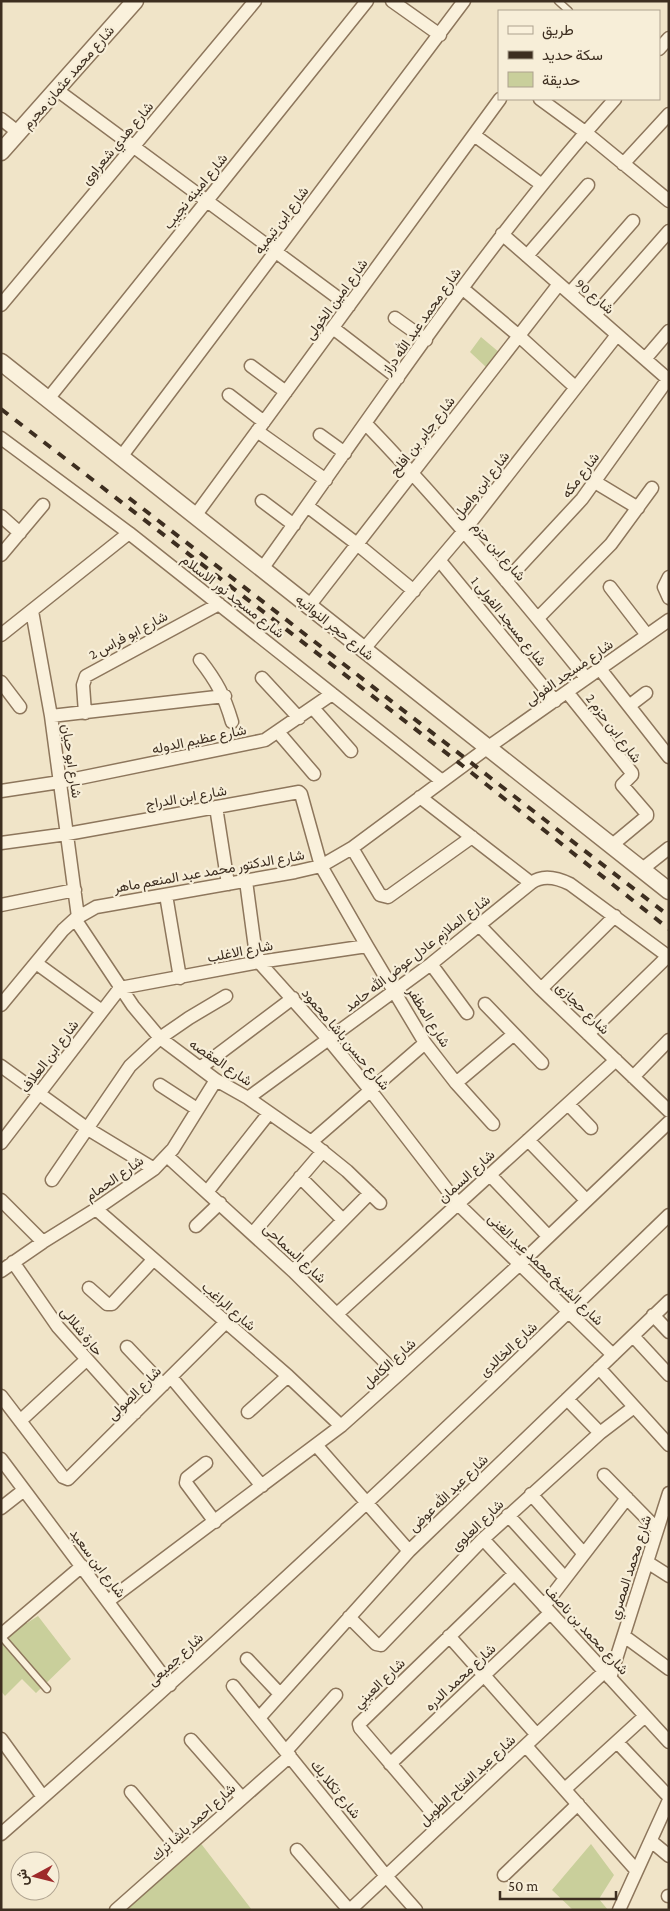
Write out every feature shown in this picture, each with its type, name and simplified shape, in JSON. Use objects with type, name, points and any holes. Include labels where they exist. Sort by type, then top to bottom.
[{"type":"street","name":"شارع محمد عثمان محرم","points":[[1,152],[135,1]]},
{"type":"street","name":"شارع هدي شعراوى","points":[[1,305],[255,1]]},
{"type":"street","name":"شارع امينه نجيب","points":[[48,399],[367,1]]},
{"type":"street","points":[[392,1],[440,36]]},
{"type":"street","name":"شارع ابن تيميه","points":[[121,457],[440,36],[464,1]]},
{"type":"street","points":[[660,48],[669,38]]},
{"type":"street","points":[[56,90],[349,306]]},
{"type":"street","name":"شارع امين الخولى","points":[[195,516],[499,100]]},
{"type":"street","points":[[541,100],[585,132],[669,201]]},
{"type":"street","name":"شارع محمد عبد الله دراز","points":[[262,569],[502,234],[585,132],[614,100]]},
{"type":"street","points":[[624,164],[669,114]]},
{"type":"street","points":[[1,118],[19,133]]},
{"type":"street","points":[[474,135],[542,185]]},
{"type":"street","points":[[527,256],[588,185]]},
{"type":"street","points":[[570,293],[633,221]]},
{"type":"street","points":[[595,315],[669,231]]},
{"type":"street","name":"شارع 90","points":[[502,234],[668,379]]},
{"type":"street","name":"شارع جابر بن افلح","points":[[309,606],[559,284]]},
{"type":"street","points":[[462,288],[575,387]]},
{"type":"street","points":[[395,318],[426,340]]},
{"type":"street","points":[[333,328],[398,378]]},
{"type":"street","points":[[645,359],[669,331]]},
{"type":"street","name":"شارع ابن واصل","points":[[363,650],[463,532],[617,335]]},
{"type":"street","name":"شارع حجر النواتيه","points":[[1,362],[669,891]]},
{"type":"street","points":[[251,366],[286,392]]},
{"type":"street","name":"شارع مكه","points":[[506,581],[569,514],[595,482],[668,379]]},
{"type":"street","points":[[229,395],[261,427],[326,480]]},
{"type":"street","name":"شارع ابن حزم","points":[[366,424],[413,473],[538,618],[586,678]]},
{"type":"street","points":[[320,435],[345,453]]},
{"type":"street","name":"شارع مسجد نور الاسلام","points":[[1,438],[129,533],[442,782]]},
{"type":"street","points":[[595,482],[638,508]]},
{"type":"street","points":[[538,618],[607,549],[652,488]]},
{"type":"street","points":[[262,501],[294,525]]},
{"type":"street","points":[[1,556],[43,505]]},
{"type":"street","points":[[307,506],[414,591]]},
{"type":"street","points":[[1,516],[20,533]]},
{"type":"street","points":[[4,627],[32,611],[129,533]]},
{"type":"street","name":"شارع مسجد الفولى 1","points":[[440,560],[555,701]]},
{"type":"street","points":[[669,577],[664,587],[669,598]]},
{"type":"street","points":[[610,587],[647,635]]},
{"type":"street","name":"شارع ابو فراس 2","points":[[85,713],[82,684],[86,676],[219,604]]},
{"type":"street","name":"شارع ابو حيان","points":[[32,611],[51,716],[75,890],[77,918]]},
{"type":"street","name":"شارع مسجد الفولى","points":[[487,748],[669,620]]},
{"type":"street","points":[[200,660],[225,696],[232,722]]},
{"type":"street","points":[[600,669],[669,758]]},
{"type":"street","points":[[262,678],[298,718]]},
{"type":"street","points":[[1,682],[20,707]]},
{"type":"street","name":"شارع ابن حزم 2","points":[[567,692],[632,773],[622,785],[647,814],[611,846]]},
{"type":"street","points":[[629,706],[646,693]]},
{"type":"street","name":"شارع عظيم الدوله","points":[[1,791],[60,782],[265,740],[332,694]]},
{"type":"street","points":[[51,716],[225,696]]},
{"type":"street","points":[[312,708],[351,751]]},
{"type":"street","points":[[278,732],[314,774]]},
{"type":"street","name":"شارع الدكتور محمد عبد المنعم ماهر","points":[[1,1005],[63,930],[88,911],[105,904],[246,881],[321,866],[352,848],[487,748]]},
{"type":"street","name":"شارع ابن الدراج","points":[[1,843],[67,834],[299,792],[321,866]]},
{"type":"street","points":[[420,797],[531,883],[540,878],[565,882],[615,916],[668,956],[588,1034]]},
{"type":"street","points":[[216,808],[228,884]]},
{"type":"street","points":[[352,848],[380,894],[388,897],[472,837]]},
{"type":"street","points":[[641,870],[669,848]]},
{"type":"street","name":"شارع المظفر","points":[[321,866],[366,946],[425,1043],[456,1083],[493,1124]]},
{"type":"street","points":[[246,881],[255,948],[259,962]]},
{"type":"street","name":"شارع الملازم عادل عوض الله حامد","points":[[248,1098],[431,964],[531,883]]},
{"type":"street","points":[[1,905],[75,890]]},
{"type":"street","points":[[166,894],[180,978]]},
{"type":"street","points":[[541,989],[615,916]]},
{"type":"street","name":"شارع العقصه","points":[[77,918],[120,988],[160,1038],[216,1080],[248,1098],[311,1142],[380,1203]]},
{"type":"street","name":"شارع حجازى","points":[[479,925],[541,989],[669,1111]]},
{"type":"street","name":"شارع الاغلب","points":[[120,988],[259,962],[366,946]]},
{"type":"street","name":"شارع حسن باشا محمود","points":[[259,962],[329,1040],[458,1204]]},
{"type":"street","points":[[36,963],[102,1011]]},
{"type":"street","points":[[431,964],[467,1013]]},
{"type":"street","name":"شارع ابن العلاف","points":[[1,1143],[120,988]]},
{"type":"street","points":[[52,1180],[130,1066],[160,1038],[226,996]]},
{"type":"street","points":[[200,1068],[293,998]]},
{"type":"street","points":[[485,1004],[542,1063]]},
{"type":"street","points":[[456,1083],[514,1034]]},
{"type":"street","points":[[633,1077],[669,1040]]},
{"type":"street","points":[[311,1142],[425,1043]]},
{"type":"street","name":"شارع السمان","points":[[337,1314],[616,1060]]},
{"type":"street","points":[[1,1066],[88,1129],[154,1169]]},
{"type":"street","name":"شارع الحمام","points":[[1,1271],[154,1169],[167,1156],[216,1080]]},
{"type":"street","points":[[160,1084],[197,1109]]},
{"type":"street","points":[[568,1104],[591,1128]]},
{"type":"street","points":[[207,1192],[269,1113]]},
{"type":"street","name":"شارع الكامل","points":[[108,1601],[341,1426],[520,1264],[669,1122]]},
{"type":"street","points":[[528,1140],[586,1200]]},
{"type":"street","points":[[253,1233],[323,1151]]},
{"type":"street","name":"شارع السماحى","points":[[167,1156],[293,1271],[398,1376]]},
{"type":"street","points":[[490,1175],[548,1236]]},
{"type":"street","points":[[300,1178],[343,1220]]},
{"type":"street","points":[[293,1271],[370,1193]]},
{"type":"street","points":[[1,1200],[43,1242]]},
{"type":"street","points":[[196,1226],[220,1204]]},
{"type":"street","name":"شارع الشيخ محمد عبد الغنى","points":[[458,1204],[613,1355]]},
{"type":"street","name":"شارع الراغب","points":[[96,1209],[288,1376],[341,1426]]},
{"type":"street","name":"شارع الخالدى","points":[[366,1503],[669,1215]]},
{"type":"street","points":[[89,1288],[107,1304],[112,1304],[153,1260]]},
{"type":"street","name":"حارة شلالى","points":[[13,1262],[58,1327],[135,1413]]},
{"type":"street","name":"شارع عبد الله عوض","points":[[259,1718],[409,1551],[668,1302]]},
{"type":"street","points":[[653,1315],[669,1332]]},
{"type":"street","name":"شارع الصولى","points":[[20,1420],[63,1477],[70,1479],[225,1323]]},
{"type":"street","points":[[633,1336],[669,1376]]},
{"type":"street","points":[[127,1347],[167,1381],[262,1486]]},
{"type":"street","points":[[1,1396],[20,1420],[86,1360]]},
{"type":"street","points":[[599,1368],[668,1444]]},
{"type":"street","points":[[248,1412],[288,1376]]},
{"type":"street","points":[[567,1399],[600,1433]]},
{"type":"street","name":"شارع العلوى","points":[[349,1618],[376,1644],[381,1645],[508,1515],[600,1433],[634,1407]]},
{"type":"street","points":[[316,1445],[409,1551]]},
{"type":"street","name":"شارع ابن سعيد","points":[[1,1459],[170,1685]]},
{"type":"street","points":[[206,1463],[187,1478],[186,1483],[214,1522]]},
{"type":"street","points":[[604,1474],[657,1529]]},
{"type":"street","points":[[1,1508],[24,1490]]},
{"type":"street","name":"شارع محمد المصري","points":[[607,1675],[624,1636],[669,1493]]},
{"type":"street","points":[[531,1494],[584,1554]]},
{"type":"street","name":"شارع محمد الدره","points":[[390,1764],[484,1675],[547,1609],[565,1578],[627,1498]]},
{"type":"street","name":"شارع جميعى","points":[[1,1834],[170,1685],[366,1503]]},
{"type":"street","points":[[508,1515],[565,1578]]},
{"type":"street","name":"شارع محمد بن ناصف","points":[[483,1539],[669,1742]]},
{"type":"street","points":[[647,1562],[669,1576]]},
{"type":"street","points":[[1,1635],[82,1566]]},
{"type":"street","name":"شارع العيني","points":[[442,1824],[360,1728],[359,1724],[514,1574]]},
{"type":"street","points":[[449,1636],[537,1735]]},
{"type":"street","points":[[624,1636],[669,1669]]},
{"type":"street","points":[[247,1659],[280,1694]]},
{"type":"street","name":"شارع عبد الفتاح الطويل","points":[[349,1910],[537,1735],[607,1675]]},
{"type":"street","name":"شارع تكلا بك","points":[[233,1686],[386,1876],[416,1910]]},
{"type":"street","name":"شارع احمد باشا ترك","points":[[116,1910],[242,1798],[288,1754],[336,1695]]},
{"type":"street","points":[[564,1789],[645,1716]]},
{"type":"street","points":[[1,1739],[44,1797]]},
{"type":"street","points":[[191,1740],[242,1798]]},
{"type":"street","points":[[617,1742],[669,1799],[619,1910]]},
{"type":"street","points":[[526,1746],[636,1870]]},
{"type":"street","points":[[131,1792],[182,1852]]},
{"type":"street","points":[[504,1875],[578,1804]]},
{"type":"street","points":[[650,1841],[669,1856]]},
{"type":"street","points":[[297,1850],[349,1910]]},
{"type":"lane","points":[[558,1],[568,10]]},
{"type":"lane","points":[[1,1635],[47,1689]]},
{"type":"green space","points":[[481,337],[500,353],[487,368],[470,352]]},
{"type":"green space","points":[[16,1613],[27,1623],[38,1616],[71,1659],[36,1693],[22,1679],[5,1696],[1,1691],[1,1626]]},
{"type":"green space","points":[[199,1841],[252,1910],[119,1910]]},
{"type":"green space","points":[[591,1844],[614,1875],[599,1899],[608,1910],[573,1910],[552,1890]]},
{"type":"railway","points":[[1,409],[463,766],[669,929]]},
{"type":"railway","points":[[129,498],[669,916]]}]
